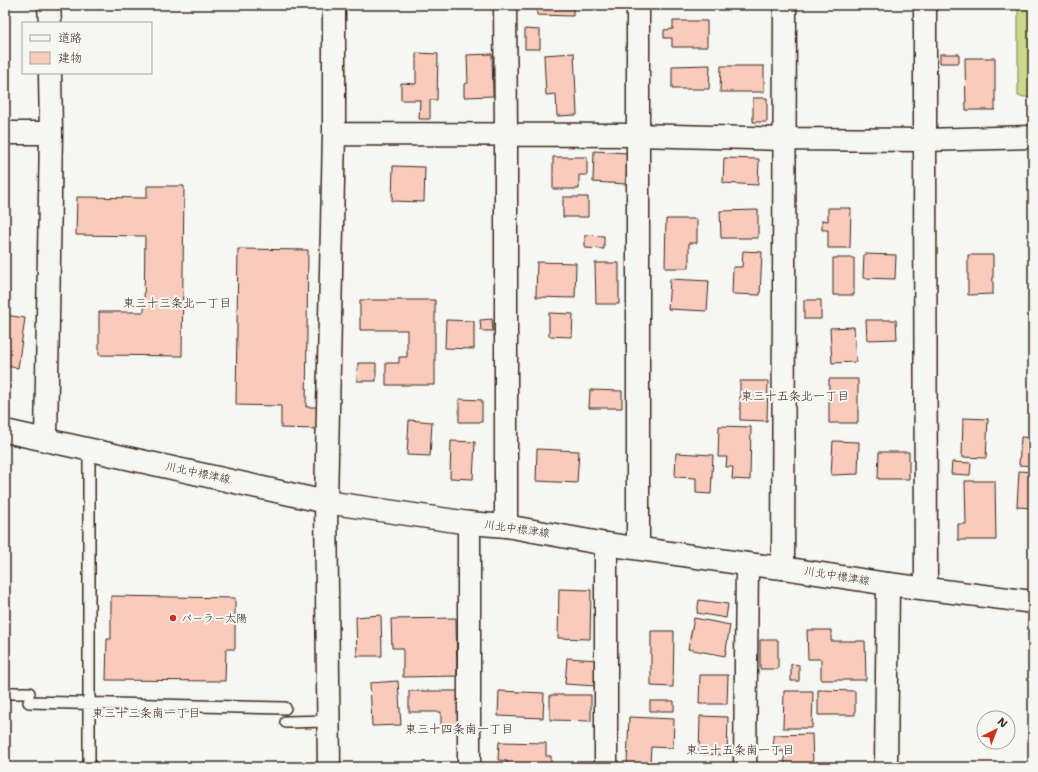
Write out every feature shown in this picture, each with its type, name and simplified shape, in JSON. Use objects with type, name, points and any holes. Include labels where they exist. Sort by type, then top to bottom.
[{"type":"street","points":[[49,5],[50,22]]},
{"type":"street","points":[[330,767],[326,502],[334,134],[334,5]]},
{"type":"street","points":[[505,5],[506,526]]},
{"type":"street","points":[[638,5],[638,548]]},
{"type":"street","points":[[783,568],[785,5]]},
{"type":"street","points":[[925,5],[924,140],[926,588]]},
{"type":"street","points":[[46,440],[51,133],[50,74]]},
{"type":"street","points":[[5,133],[51,133]]},
{"type":"street","points":[[334,134],[638,135],[784,139],[924,140],[1033,137]]},
{"type":"street","name":"川北中標津線","points":[[5,432],[89,449],[326,502],[469,523],[506,526],[606,544],[888,584],[1033,602]]},
{"type":"street","points":[[469,523],[469,767]]},
{"type":"street","points":[[606,544],[606,767]]},
{"type":"street","points":[[745,767],[747,564]]},
{"type":"street","points":[[886,767],[888,584]]},
{"type":"lane","points":[[89,449],[89,767]]},
{"type":"lane","points":[[5,693],[29,698],[88,703],[285,708]]},
{"type":"lane","points":[[286,722],[329,722]]},
{"type":"green space","points":[[1018,5],[1033,5],[1033,98],[1018,96]]},
{"type":"building","points":[[537,5],[573,5],[573,16],[537,15]]},
{"type":"building","points":[[590,5],[613,5],[613,7],[590,8]]},
{"type":"building","points":[[686,5],[714,5],[714,7],[686,8]]},
{"type":"building","points":[[673,21],[707,21],[707,47],[672,47],[672,38],[664,38],[664,30],[673,29]]},
{"type":"building","points":[[525,29],[540,30],[540,49],[525,49]]},
{"type":"building","points":[[416,53],[438,54],[437,100],[430,100],[430,119],[419,119],[420,100],[401,100],[401,83],[416,84]]},
{"type":"building","points":[[574,53],[577,115],[557,116],[556,94],[546,95],[544,55]]},
{"type":"building","points":[[492,54],[493,96],[464,97],[464,84],[468,83],[467,55]]},
{"type":"building","points":[[940,54],[959,54],[959,63],[940,63]]},
{"type":"building","points":[[965,58],[995,58],[995,110],[966,110]]},
{"type":"building","points":[[710,65],[709,89],[672,89],[672,66]]},
{"type":"building","points":[[721,66],[764,66],[764,92],[720,92]]},
{"type":"building","points":[[753,98],[767,98],[767,122],[753,122]]},
{"type":"building","points":[[594,151],[627,153],[626,184],[593,182]]},
{"type":"building","points":[[553,157],[587,157],[587,175],[579,175],[579,189],[553,189]]},
{"type":"building","points":[[724,158],[759,159],[758,185],[723,183]]},
{"type":"building","points":[[393,166],[425,167],[424,202],[392,201]]},
{"type":"building","points":[[6,176],[6,205],[5,205]]},
{"type":"building","points":[[147,186],[184,186],[182,356],[99,355],[99,312],[144,312],[145,236],[76,235],[77,197],[147,198]]},
{"type":"building","points":[[563,197],[588,197],[588,217],[563,217]]},
{"type":"building","points":[[828,208],[851,208],[850,248],[828,248],[828,230],[822,230],[822,220],[828,221]]},
{"type":"building","points":[[758,210],[758,238],[721,238],[720,211]]},
{"type":"building","points":[[666,219],[697,219],[697,243],[689,243],[689,268],[665,268]]},
{"type":"building","points":[[585,235],[604,236],[604,249],[585,248]]},
{"type":"building","points":[[238,249],[308,250],[306,407],[317,407],[317,429],[281,428],[281,406],[236,405]]},
{"type":"building","points":[[743,251],[762,252],[760,295],[732,294],[733,267],[742,267]]},
{"type":"building","points":[[864,254],[896,255],[895,279],[863,278]]},
{"type":"building","points":[[968,255],[993,255],[993,294],[968,295]]},
{"type":"building","points":[[833,258],[854,258],[854,295],[833,295]]},
{"type":"building","points":[[537,262],[576,263],[575,298],[536,297]]},
{"type":"building","points":[[595,263],[619,263],[619,304],[596,304]]},
{"type":"building","points":[[670,279],[709,281],[707,311],[668,309]]},
{"type":"building","points":[[360,300],[435,300],[435,385],[386,385],[386,363],[399,363],[399,357],[407,357],[407,330],[360,330]]},
{"type":"building","points":[[804,300],[821,300],[821,319],[804,319]]},
{"type":"building","points":[[549,313],[573,314],[572,337],[549,336]]},
{"type":"building","points":[[5,315],[25,318],[18,368],[5,366]]},
{"type":"building","points":[[492,319],[493,331],[481,331],[480,320]]},
{"type":"building","points":[[446,320],[474,321],[474,349],[445,348]]},
{"type":"building","points":[[866,320],[896,320],[897,339],[867,340]]},
{"type":"building","points":[[854,327],[856,362],[832,363],[830,328]]},
{"type":"building","points":[[358,363],[376,363],[376,381],[357,381]]},
{"type":"building","points":[[829,379],[858,379],[858,423],[829,423]]},
{"type":"building","points":[[740,381],[768,381],[767,421],[740,420]]},
{"type":"building","points":[[590,390],[622,391],[622,408],[589,408]]},
{"type":"building","points":[[459,399],[482,400],[482,422],[459,422]]},
{"type":"building","points":[[963,418],[988,419],[986,458],[962,457]]},
{"type":"building","points":[[409,420],[432,422],[430,456],[407,455]]},
{"type":"building","points":[[719,426],[751,427],[750,480],[732,479],[733,467],[726,467],[727,457],[718,457]]},
{"type":"building","points":[[1021,437],[1033,438],[1033,466],[1019,465]]},
{"type":"building","points":[[451,441],[475,442],[473,479],[450,478]]},
{"type":"building","points":[[833,441],[859,442],[858,474],[831,475]]},
{"type":"building","points":[[537,449],[579,451],[577,483],[536,481]]},
{"type":"building","points":[[879,452],[909,452],[909,479],[878,479]]},
{"type":"building","points":[[676,453],[713,455],[711,494],[696,493],[696,478],[675,477]]},
{"type":"building","points":[[952,462],[971,463],[970,475],[951,474]]},
{"type":"building","points":[[1019,471],[1033,472],[1033,508],[1017,507]]},
{"type":"building","points":[[965,481],[995,481],[996,540],[958,540],[958,524],[966,524]]},
{"type":"building","points":[[559,589],[591,590],[590,639],[558,638]]},
{"type":"building","name":"パーラー太陽","points":[[111,596],[235,598],[235,649],[226,649],[225,681],[106,680],[107,639],[111,639]]},
{"type":"building","points":[[699,600],[728,604],[726,618],[697,613]]},
{"type":"building","points":[[381,615],[382,656],[357,656],[356,617]]},
{"type":"building","points":[[456,618],[457,676],[403,677],[403,648],[392,648],[391,619]]},
{"type":"building","points":[[694,618],[730,625],[725,656],[688,649]]},
{"type":"building","points":[[807,630],[831,630],[831,641],[865,641],[866,680],[821,680],[821,659],[808,659]]},
{"type":"building","points":[[651,631],[674,631],[673,687],[651,686]]},
{"type":"building","points":[[760,640],[778,640],[778,669],[760,669]]},
{"type":"building","points":[[567,658],[598,660],[596,686],[565,684]]},
{"type":"building","points":[[791,664],[799,665],[799,681],[791,681]]},
{"type":"building","points":[[700,675],[728,675],[727,704],[699,704]]},
{"type":"building","points":[[398,681],[401,725],[372,726],[370,683]]},
{"type":"building","points":[[818,690],[855,691],[855,715],[818,715]]},
{"type":"building","points":[[409,691],[460,691],[460,726],[441,725],[441,712],[409,712]]},
{"type":"building","points":[[499,691],[544,693],[543,718],[498,716]]},
{"type":"building","points":[[784,691],[813,691],[812,728],[783,728]]},
{"type":"building","points":[[550,695],[591,695],[591,721],[550,720]]},
{"type":"building","points":[[650,701],[674,701],[674,711],[650,711]]},
{"type":"building","points":[[700,716],[728,717],[727,755],[699,754]]},
{"type":"building","points":[[629,717],[674,719],[673,748],[651,747],[650,765],[627,764]]},
{"type":"building","points":[[812,734],[813,767],[785,767],[784,751],[774,752],[773,735]]},
{"type":"building","points":[[499,742],[546,743],[546,756],[551,756],[551,767],[507,766],[507,761],[498,760]]},
{"type":"place","name":"パーラー太陽","points":[[173,618]]},
{"type":"district","name":"東三十三条北一丁目","points":[[177,303]]},
{"type":"district","name":"東三十五条北一丁目","points":[[795,396]]},
{"type":"district","name":"東三十三条南一丁目","points":[[146,713]]},
{"type":"district","name":"東三十四条南一丁目","points":[[459,729]]},
{"type":"district","name":"東三十五条南一丁目","points":[[740,750]]}]
